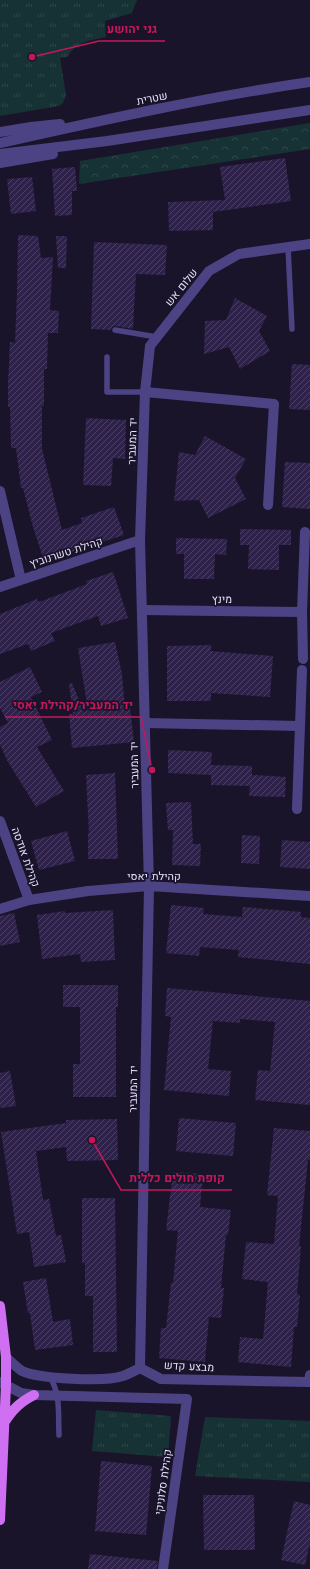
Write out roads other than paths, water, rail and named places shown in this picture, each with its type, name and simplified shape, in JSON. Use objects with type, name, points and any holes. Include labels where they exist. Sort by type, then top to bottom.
[{"type":"main road","points":[[0,1306],[6,1357],[3,1384],[4,1423],[0,1520]]},
{"type":"main road","points":[[4,1423],[20,1402],[34,1395]]},
{"type":"street","name":"שטרית","points":[[0,143],[102,120],[225,96],[310,82]]},
{"type":"street","points":[[0,154],[107,141],[310,110]]},
{"type":"street","points":[[0,132],[31,127],[102,120]]},
{"type":"street","points":[[0,163],[74,150],[107,141]]},
{"type":"street","name":"שלום אש","points":[[146,392],[150,346],[209,272],[239,254],[310,244]]},
{"type":"street","points":[[146,392],[274,404],[268,504]]},
{"type":"street","name":"יד המעביר","points":[[140,1368],[149,886],[140,540],[146,392]]},
{"type":"street","points":[[0,491],[21,580]]},
{"type":"street","points":[[303,659],[302,612],[305,532]]},
{"type":"street","name":"קהילת טשרנוביץ","points":[[0,587],[140,540]]},
{"type":"street","name":"מינץ","points":[[142,610],[302,612]]},
{"type":"street","points":[[297,809],[302,670]]},
{"type":"street","points":[[145,723],[300,726]]},
{"type":"street","name":"קהילת אודסה","points":[[0,821],[30,900]]},
{"type":"street","name":"קהילת יאסי","points":[[0,909],[30,900],[88,891],[149,886],[310,896]]},
{"type":"street","points":[[6,1357],[23,1371],[35,1375],[50,1377],[105,1379],[122,1376],[140,1368]]},
{"type":"street","name":"מבצע קדש","points":[[140,1368],[161,1378],[310,1378]]},
{"type":"street","points":[[3,1384],[21,1393],[58,1396]]},
{"type":"street","name":"קהילת סלוניקי","points":[[58,1396],[187,1399],[163,1569]]},
{"type":"lane","points":[[288,247],[292,329]]},
{"type":"lane","points":[[114,330],[157,336]]},
{"type":"lane","points":[[107,358],[107,392],[146,392]]},
{"type":"lane","points":[[50,1377],[58,1396],[58,1435]]},
{"type":"place","name":"גני יהושע","points":[[32,57]]},
{"type":"place","name":"יד המעביר/קהילת יאסי","points":[[152,770]]},
{"type":"place","name":"קופת חולים כללית","points":[[92,1140]]}]
